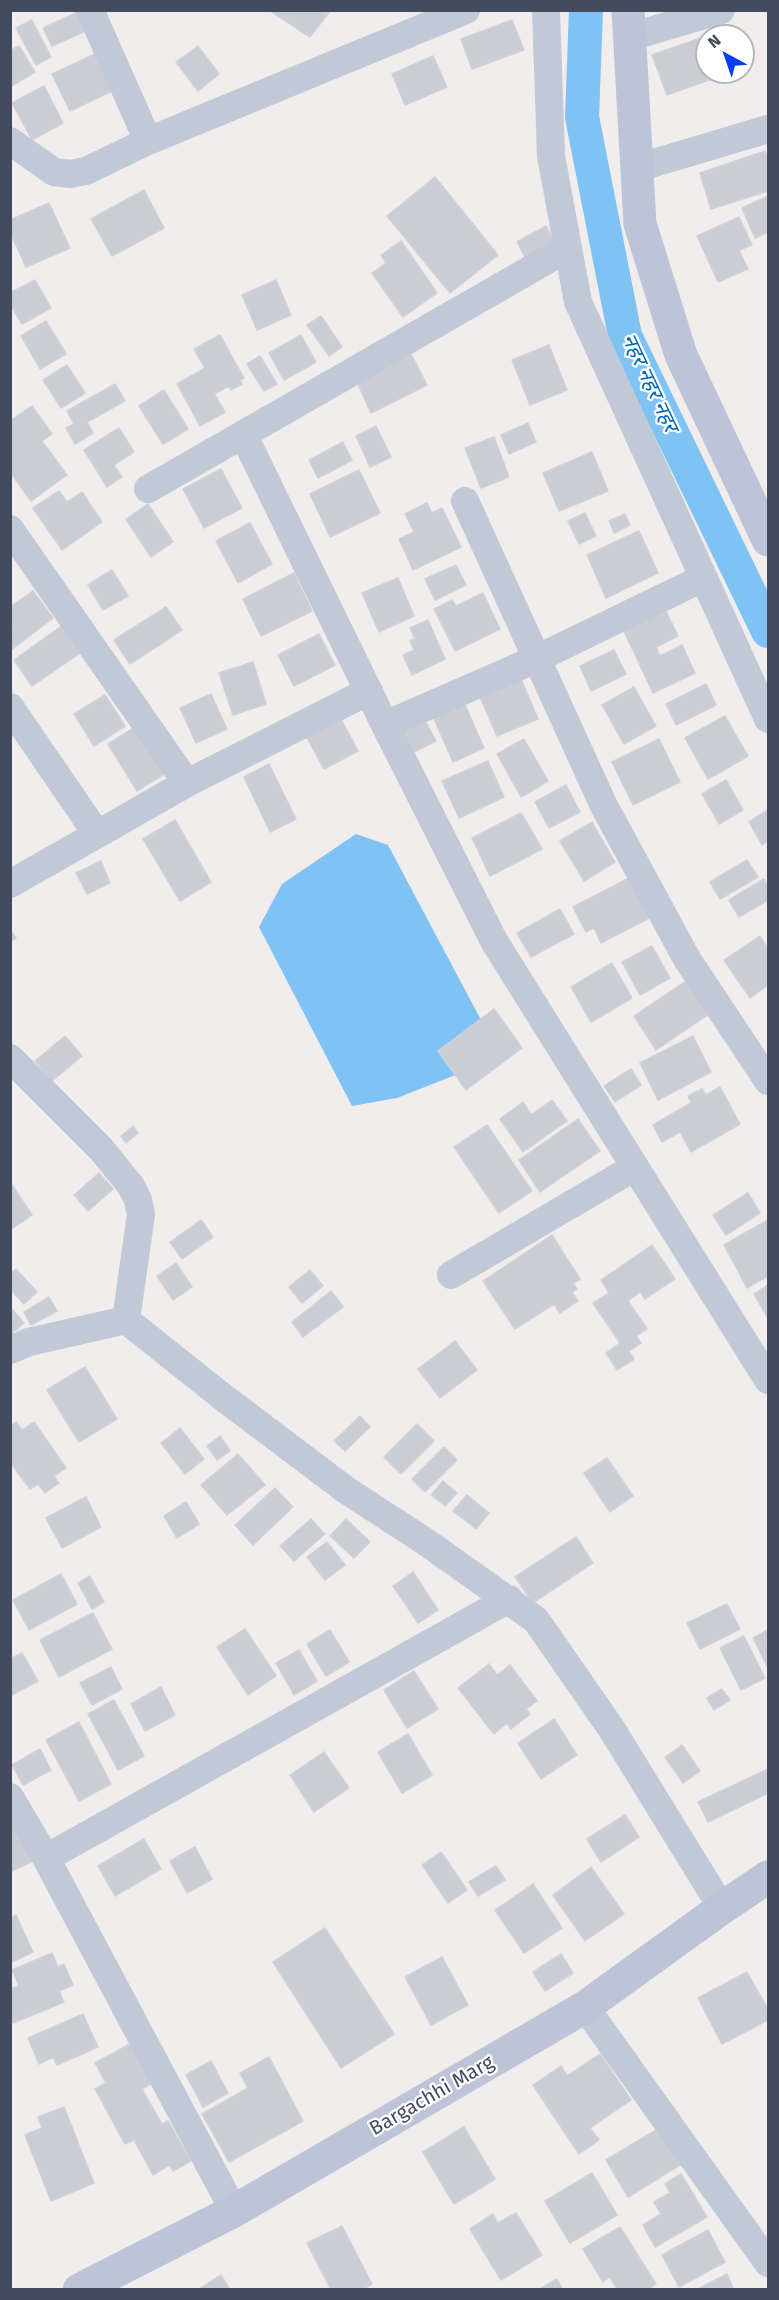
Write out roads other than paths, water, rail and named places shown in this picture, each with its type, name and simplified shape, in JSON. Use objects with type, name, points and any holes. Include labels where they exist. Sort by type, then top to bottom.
[{"type":"street","points":[[90,10],[148,141]]},
{"type":"street","points":[[10,141],[54,172],[70,174],[86,171],[148,141],[466,10]]},
{"type":"street","points":[[546,10],[551,156],[578,303],[768,719]]},
{"type":"street","points":[[721,10],[629,24],[640,224],[681,355],[768,540]]},
{"type":"street","points":[[637,168],[768,129]]},
{"type":"street","points":[[148,489],[568,248]]},
{"type":"street","points":[[243,434],[385,725],[494,941],[768,1380]]},
{"type":"street","points":[[465,501],[604,806],[687,959],[768,1081]]},
{"type":"street","points":[[10,529],[187,783]]},
{"type":"street","points":[[385,725],[536,659],[703,578]]},
{"type":"street","points":[[10,884],[187,783],[369,691]]},
{"type":"street","points":[[10,707],[97,834]]},
{"type":"street","points":[[10,1058],[101,1149],[131,1186],[138,1200],[141,1214],[126,1320]]},
{"type":"street","points":[[452,1275],[635,1167]]},
{"type":"street","points":[[10,1350],[29,1342],[126,1320]]},
{"type":"street","points":[[126,1320],[346,1490],[509,1599],[536,1620],[611,1728],[722,1908]]},
{"type":"street","points":[[45,1858],[509,1599]]},
{"type":"street","points":[[10,1797],[234,2211]]},
{"type":"street","name":"Bargachhi Marg","points":[[79,2289],[234,2211],[585,2007],[768,1877]]},
{"type":"street","points":[[585,2007],[768,2264]]},
{"type":"water","points":[[356,834],[388,845],[489,1035],[473,1068],[397,1098],[352,1106],[259,927],[282,884]]},
{"type":"waterway","name":"नहर नहर नहर","points":[[586,10],[582,117],[625,336],[768,631]]}]
